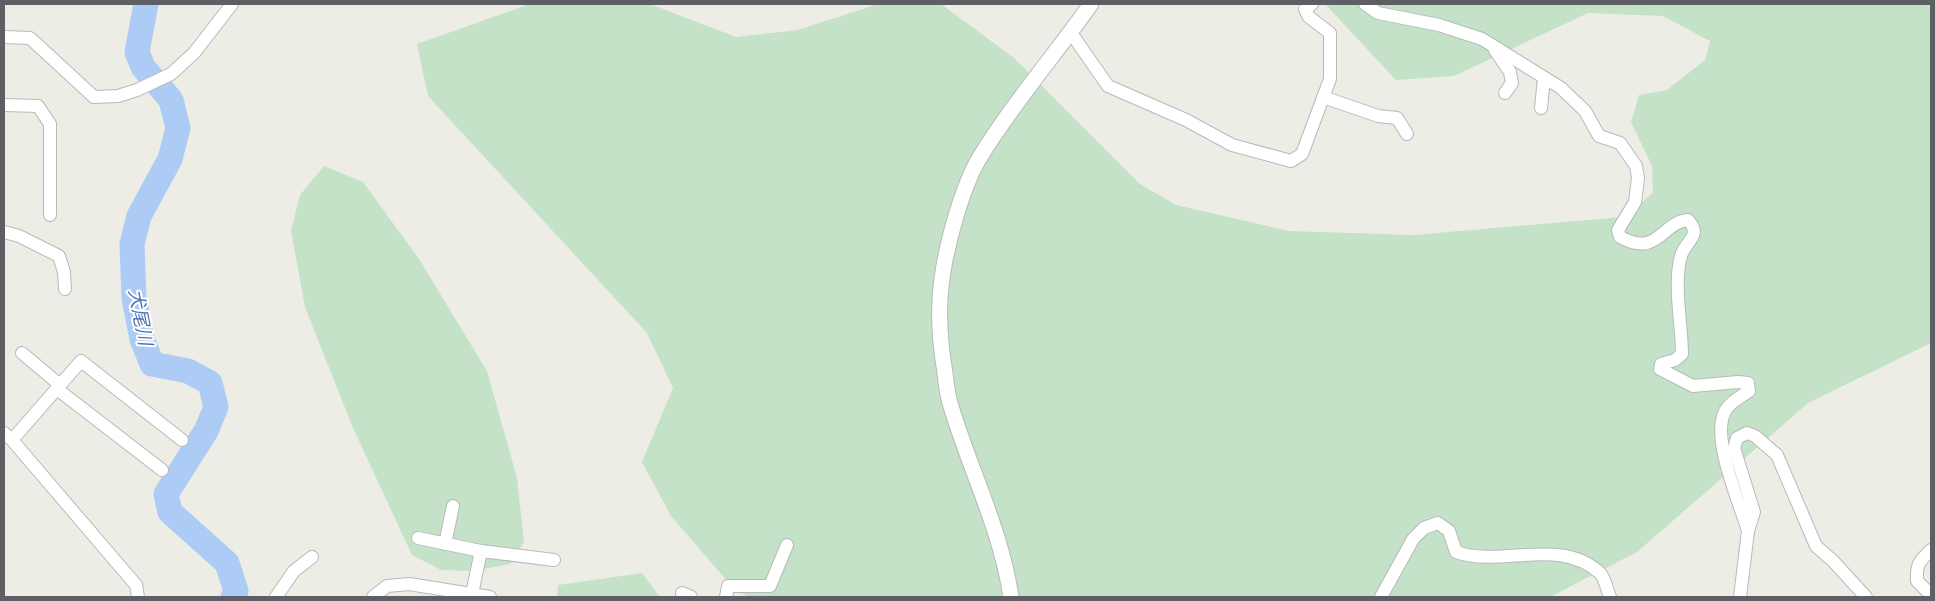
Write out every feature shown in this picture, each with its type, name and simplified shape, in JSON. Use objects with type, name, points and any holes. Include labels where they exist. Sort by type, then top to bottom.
[{"type":"street","points":[[4,37],[30,38],[94,97],[118,96],[137,90],[171,74],[194,53],[232,4]]},
{"type":"street","points":[[1011,597],[1008,575],[992,517],[949,401],[939,342],[940,289],[943,263],[962,195],[979,159],[1091,4]]},
{"type":"street","points":[[1071,33],[1108,86],[1186,120],[1232,145],[1291,161],[1302,154],[1330,79],[1330,33],[1309,17],[1305,9],[1312,4]]},
{"type":"street","points":[[1365,4],[1378,13],[1439,25],[1482,39],[1561,88],[1585,111],[1599,136],[1620,143],[1636,166],[1638,178],[1636,202],[1618,230],[1620,237],[1632,243],[1642,244],[1657,239],[1681,220],[1688,220],[1693,225],[1694,236],[1681,255],[1678,282],[1682,354],[1675,360],[1661,364],[1660,369],[1693,386],[1738,382],[1748,383],[1749,391],[1728,407],[1723,418],[1722,451],[1748,532]]},
{"type":"street","points":[[1492,45],[1510,72],[1512,83],[1505,93]]},
{"type":"street","points":[[1541,108],[1544,78]]},
{"type":"street","points":[[1323,97],[1378,116],[1398,118],[1407,134]]},
{"type":"street","points":[[4,105],[38,106],[50,124],[50,215]]},
{"type":"street","points":[[4,232],[20,236],[59,256],[64,272],[65,289]]},
{"type":"street","points":[[22,354],[58,387],[162,470]]},
{"type":"street","points":[[138,597],[136,585],[8,436],[58,387],[81,361],[182,440]]},
{"type":"street","points":[[1740,597],[1748,532],[1754,512],[1734,448],[1737,438],[1747,433],[1755,436],[1777,454],[1816,546],[1866,597]]},
{"type":"street","points":[[445,544],[453,506]]},
{"type":"street","points":[[1381,597],[1413,539],[1424,528],[1438,523],[1450,532],[1456,552],[1466,556],[1489,558],[1546,554],[1576,558],[1601,574],[1610,597]]},
{"type":"street","points":[[418,538],[481,551],[554,560]]},
{"type":"street","points":[[726,597],[728,586],[770,586],[787,544]]},
{"type":"street","points":[[1931,550],[1923,557],[1916,568],[1917,581],[1931,595]]},
{"type":"street","points":[[472,594],[481,551]]},
{"type":"street","points":[[276,597],[294,571],[312,557]]},
{"type":"street","points":[[373,597],[387,586],[409,584],[454,594],[490,597]]},
{"type":"green space","points":[[530,4],[650,4],[736,37],[798,30],[878,4],[941,4],[1014,58],[1140,184],[1176,205],[1289,231],[1414,235],[1623,217],[1653,193],[1652,166],[1631,122],[1639,95],[1667,90],[1705,60],[1710,41],[1663,16],[1588,13],[1454,76],[1396,80],[1325,4],[1931,4],[1931,343],[1808,403],[1637,552],[1550,597],[749,597],[734,589],[671,516],[642,462],[673,388],[647,333],[428,96],[417,44]]},
{"type":"green space","points":[[324,166],[363,182],[419,259],[487,371],[517,478],[524,542],[510,564],[473,571],[441,570],[412,555],[353,428],[305,307],[291,231],[300,195]]},
{"type":"green space","points":[[642,573],[660,597],[557,597],[558,585]]},
{"type":"waterway","name":"犬尾川","points":[[146,4],[137,52],[143,67],[171,100],[178,128],[170,159],[139,216],[132,244],[134,298],[142,339],[152,364],[188,371],[210,383],[216,407],[206,431],[166,494],[170,512],[227,563],[236,591],[233,597]]}]
